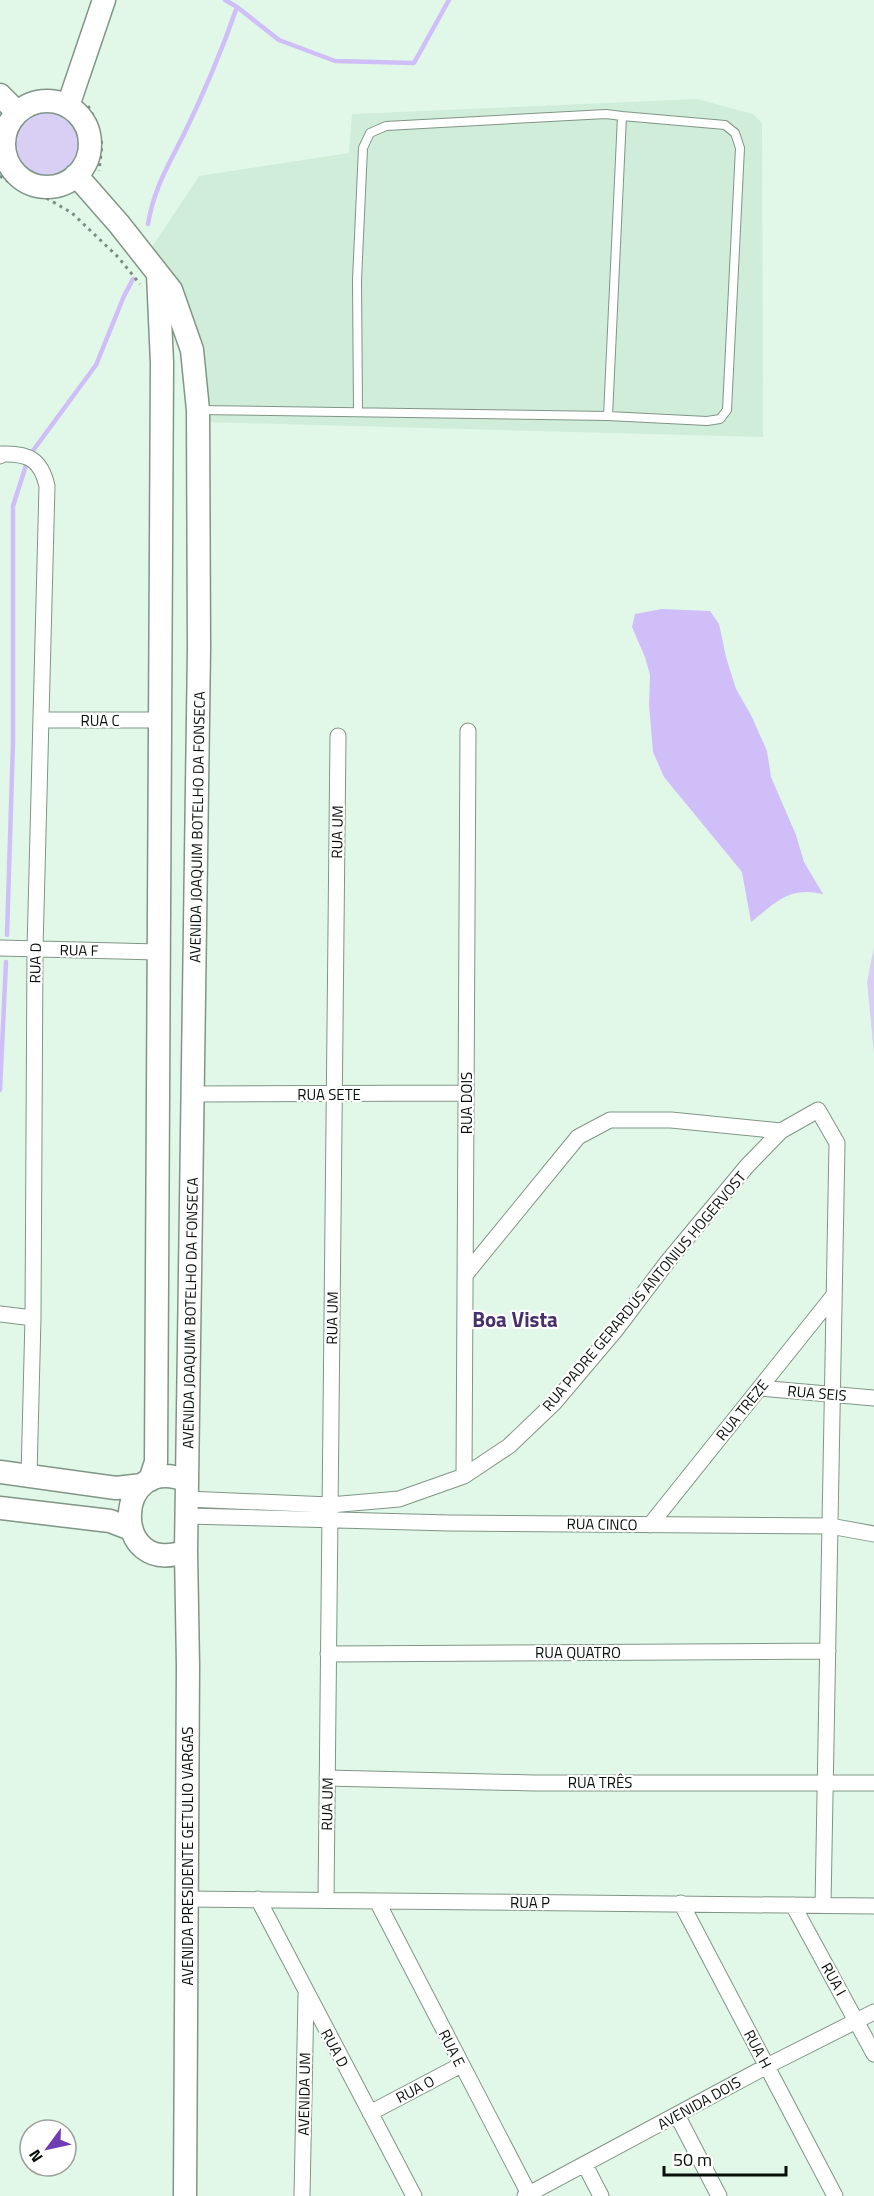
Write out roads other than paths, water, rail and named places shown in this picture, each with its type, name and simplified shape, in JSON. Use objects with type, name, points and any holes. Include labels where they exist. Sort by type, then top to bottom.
[{"type":"street","points":[[78,102],[41,101],[17,112],[8,124],[2,157],[17,175],[34,184],[53,186],[66,183],[84,165],[89,152],[89,139],[86,126],[78,115],[78,102],[104,0]]},
{"type":"street","points":[[0,95],[17,112]]},
{"type":"street","name":"AVENIDA JOAQUIM BOTELHO DA FONSECA","points":[[76,175],[119,224],[171,290],[192,350],[198,410],[199,648],[187,1499]]},
{"type":"street","points":[[158,274],[162,363],[156,1462],[146,1483],[136,1492],[129,1510],[131,1529],[141,1545],[158,1554],[177,1554],[186,1551]]},
{"type":"street","name":"RUA D","points":[[0,456],[15,453],[29,456],[44,470],[47,486],[35,949],[33,1318],[29,1476]]},
{"type":"street","name":"RUA C","points":[[41,720],[160,720]]},
{"type":"street","name":"RUA DOIS","points":[[464,1476],[468,731]]},
{"type":"street","name":"RUA UM","points":[[326,1900],[338,736]]},
{"type":"street","name":"RUA F","points":[[0,948],[158,952]]},
{"type":"street","name":"RUA SETE","points":[[192,1094],[466,1093]]},
{"type":"street","name":"RUA PADRE GERARDUS ANTONIUS HOGERVOST","points":[[187,1499],[330,1513],[399,1499],[464,1476],[509,1446],[555,1402],[747,1166],[781,1131],[818,1110],[837,1143],[834,1295]]},
{"type":"street","points":[[466,1274],[578,1137],[609,1120],[671,1120],[781,1131]]},
{"type":"street","points":[[824,1905],[834,1295]]},
{"type":"street","name":"RUA TREZE","points":[[650,1525],[834,1295]]},
{"type":"street","points":[[0,1314],[33,1318]]},
{"type":"street","name":"RUA SEIS","points":[[760,1388],[874,1398]]},
{"type":"street","points":[[0,1472],[116,1488],[169,1476],[187,1499]]},
{"type":"street","name":"AVENIDA PRESIDENTE GETULIO VARGAS","points":[[185,2196],[187,1499]]},
{"type":"street","points":[[0,1508],[110,1521],[131,1529]]},
{"type":"street","name":"RUA CINCO","points":[[330,1513],[650,1525],[830,1526],[874,1534]]},
{"type":"street","name":"RUA QUATRO","points":[[328,1654],[828,1651]]},
{"type":"street","name":"RUA TRÊS","points":[[327,1778],[534,1783],[874,1783]]},
{"type":"street","name":"RUA P","points":[[186,1899],[874,1905]]},
{"type":"street","name":"RUA D","points":[[258,1899],[414,2196]]},
{"type":"street","name":"RUA E","points":[[377,1901],[527,2195]]},
{"type":"street","name":"RUA H","points":[[681,1903],[835,2196]]},
{"type":"street","name":"RUA I","points":[[794,1905],[874,2054]]},
{"type":"street","name":"AVENIDA UM","points":[[302,2196],[306,1992]]},
{"type":"street","name":"AVENIDA DOIS","points":[[527,2195],[767,2066],[874,2012]]},
{"type":"street","name":"RUA O","points":[[370,2113],[461,2065]]},
{"type":"street","points":[[677,2115],[719,2196]]},
{"type":"street","points":[[585,2165],[601,2196]]},
{"type":"lane","points":[[198,410],[608,416],[707,421],[720,419],[727,410],[740,148],[735,133],[725,126],[606,114],[386,126],[370,133],[363,148],[357,280],[358,411]]},
{"type":"lane","points":[[608,416],[622,116]]},
{"type":"waterway","points":[[225,0],[279,40],[335,61],[414,63],[449,0]]},
{"type":"waterway","points":[[148,224],[158,188],[206,87],[237,7]]},
{"type":"waterway","points":[[7,935],[13,742],[13,506],[29,456],[96,365],[133,279]]},
{"type":"waterway","points":[[0,1090],[6,962]]},
{"type":"district","name":"Boa Vista","points":[[515,1319]]}]
